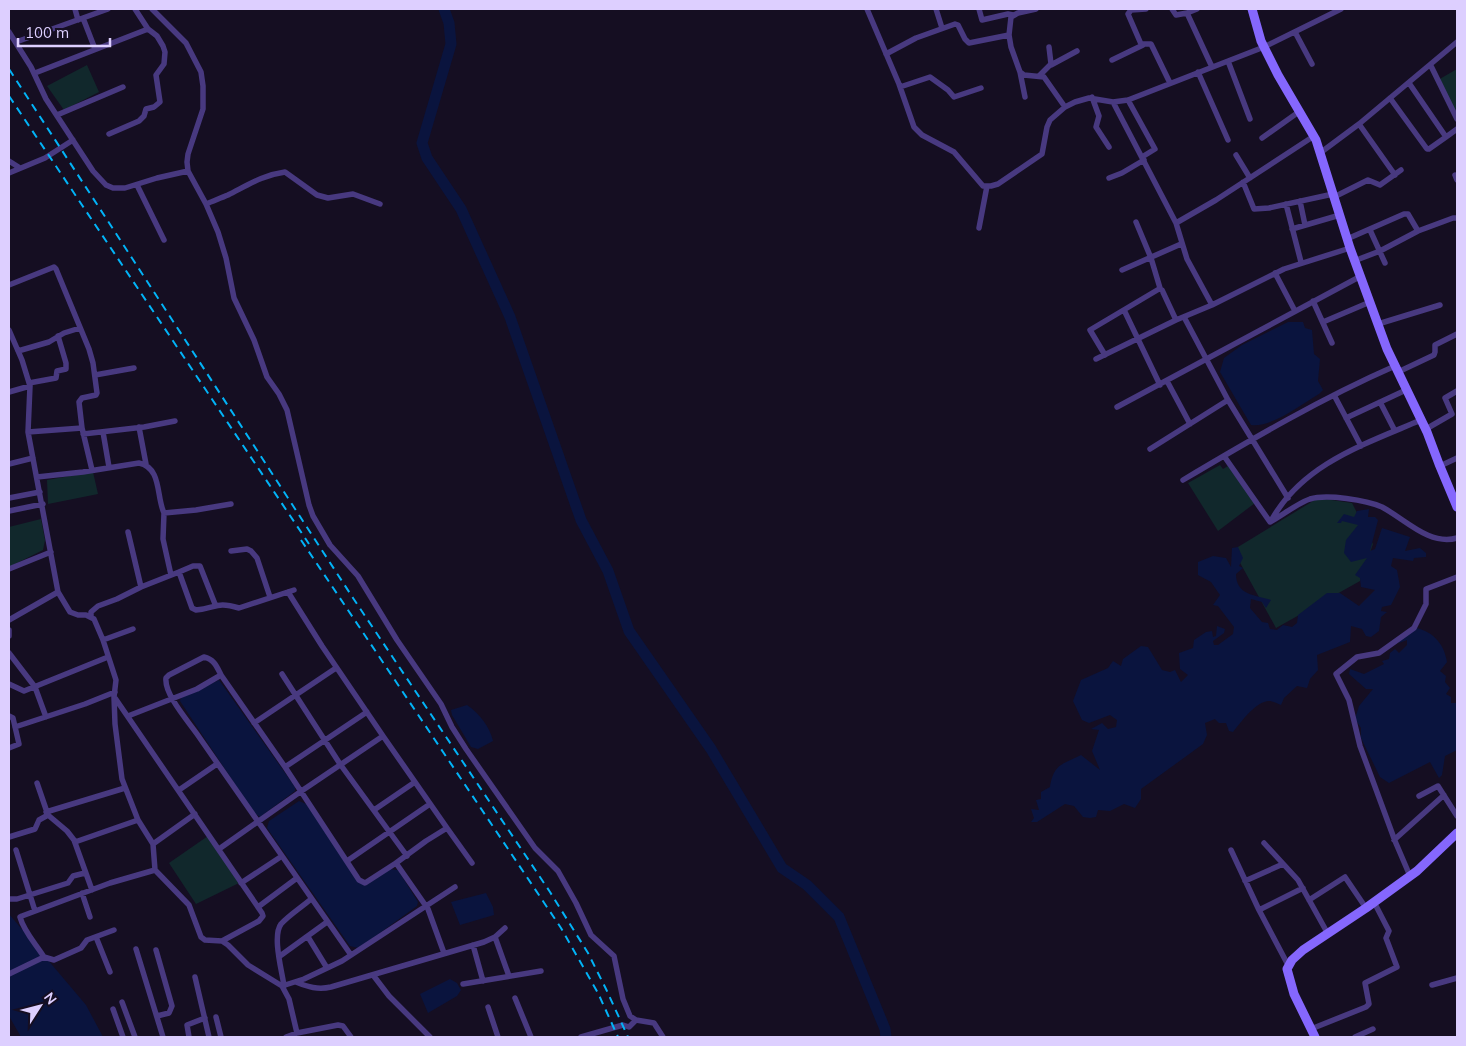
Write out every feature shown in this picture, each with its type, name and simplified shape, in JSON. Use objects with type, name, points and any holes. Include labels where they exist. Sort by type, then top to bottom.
[{"type":"main road","points":[[1252,9],[1264,47],[1284,86],[1314,136],[1348,244],[1378,324],[1396,369],[1426,430],[1440,466],[1454,492],[1457,507]]},
{"type":"main road","points":[[1313,1033],[1294,994],[1287,969],[1288,965],[1303,950],[1410,876],[1457,833]]},
{"type":"street","points":[[74,9],[95,50]]},
{"type":"street","points":[[16,42],[108,9]]},
{"type":"street","points":[[109,134],[139,121],[144,116],[146,109],[154,107],[160,102],[156,75],[164,64],[165,52],[160,40],[148,29],[135,9]]},
{"type":"street","points":[[152,9],[186,43],[200,72],[203,86],[203,109],[188,154],[185,172],[206,204],[222,246],[234,298],[254,340],[267,377],[279,394],[286,410],[313,516],[330,545],[358,576],[397,640],[441,704],[452,727],[466,749],[535,848],[558,871],[576,902],[591,935],[614,956],[623,1000],[630,1016],[636,1020],[654,1024],[664,1037]]},
{"type":"street","points":[[867,9],[900,86],[914,127],[922,135],[954,152],[983,186],[998,184],[1042,154],[1050,120],[1075,102],[1092,97],[1113,102],[1128,100],[1264,47],[1341,9]]},
{"type":"street","points":[[936,9],[942,28]]},
{"type":"street","points":[[979,9],[982,19],[1036,9]]},
{"type":"street","points":[[1143,45],[1128,14],[1131,10],[1146,9]]},
{"type":"street","points":[[1172,9],[1177,15],[1197,9]]},
{"type":"street","points":[[1016,12],[1011,18],[1009,35],[1025,97]]},
{"type":"street","points":[[1187,13],[1212,67]]},
{"type":"street","points":[[886,54],[916,38],[942,28],[957,25],[969,43],[1009,35]]},
{"type":"street","points":[[35,73],[148,29]]},
{"type":"street","points":[[9,32],[35,73],[46,99],[93,172],[106,185],[118,189],[185,172]]},
{"type":"street","points":[[1295,32],[1312,64]]},
{"type":"street","points":[[1320,153],[1431,66],[1457,42]]},
{"type":"street","points":[[1112,60],[1143,45],[1151,44],[1170,83]]},
{"type":"street","points":[[1049,47],[1051,65]]},
{"type":"street","points":[[1039,76],[1051,65],[1078,51]]},
{"type":"street","points":[[1228,61],[1250,119]]},
{"type":"street","points":[[1431,66],[1457,119]]},
{"type":"street","points":[[1020,72],[1024,75],[1044,77],[1066,107]]},
{"type":"street","points":[[1198,72],[1228,140]]},
{"type":"street","points":[[900,86],[930,77],[948,90],[954,97],[981,88]]},
{"type":"street","points":[[1409,83],[1446,137]]},
{"type":"street","points":[[57,115],[123,87]]},
{"type":"street","points":[[1092,97],[1100,116],[1096,127],[1109,147]]},
{"type":"street","points":[[1390,98],[1427,149],[1457,129]]},
{"type":"street","points":[[1109,178],[1124,172],[1155,149],[1128,100]]},
{"type":"street","points":[[1113,102],[1176,223],[1187,259],[1212,305]]},
{"type":"street","points":[[1262,138],[1300,111]]},
{"type":"street","points":[[1359,124],[1394,175]]},
{"type":"street","points":[[1176,223],[1216,200],[1314,136]]},
{"type":"street","points":[[9,172],[45,158],[73,140]]},
{"type":"street","points":[[1236,156],[1250,178]]},
{"type":"street","points":[[9,161],[20,168]]},
{"type":"street","points":[[1243,182],[1254,210],[1334,196],[1368,180],[1380,185],[1401,170]]},
{"type":"street","points":[[206,204],[251,182],[276,173],[285,172],[318,195],[328,198],[353,194],[380,204]]},
{"type":"street","points":[[137,185],[164,240]]},
{"type":"street","points":[[979,228],[987,186]]},
{"type":"street","points":[[1300,201],[1305,225]]},
{"type":"street","points":[[1286,204],[1302,262]]},
{"type":"street","points":[[1096,359],[1176,320],[1212,305],[1275,273],[1348,244],[1370,230],[1405,213],[1408,214],[1418,231]]},
{"type":"street","points":[[1292,229],[1340,215]]},
{"type":"street","points":[[1354,261],[1380,251],[1418,231],[1457,218]]},
{"type":"street","points":[[1136,222],[1151,258],[1160,288],[1176,320]]},
{"type":"street","points":[[1370,230],[1385,263]]},
{"type":"street","points":[[1122,270],[1181,244]]},
{"type":"street","points":[[9,285],[54,267],[89,349],[95,375],[96,395],[80,399],[82,431],[92,470]]},
{"type":"street","points":[[1275,273],[1295,311]]},
{"type":"street","points":[[1117,407],[1361,276]]},
{"type":"street","points":[[1105,355],[1090,330],[1160,288]]},
{"type":"street","points":[[1313,301],[1332,342]]},
{"type":"street","points":[[1323,322],[1370,302]]},
{"type":"street","points":[[1378,324],[1440,305]]},
{"type":"street","points":[[1124,310],[1160,385]]},
{"type":"street","points":[[1184,317],[1228,400],[1288,498]]},
{"type":"street","points":[[18,351],[49,342],[58,336],[80,328]]},
{"type":"street","points":[[9,330],[27,372],[29,385],[28,432],[58,592],[70,612],[91,616],[94,619],[103,640],[116,680],[115,724],[122,779],[138,820],[148,833],[152,844],[154,870],[189,905],[201,937],[205,940],[222,941],[248,965],[283,986],[327,968],[351,955],[454,887]]},
{"type":"street","points":[[1184,480],[1252,439],[1334,394],[1434,355],[1436,352],[1435,345],[1457,334]]},
{"type":"street","points":[[9,392],[56,378],[57,371],[66,369],[58,336]]},
{"type":"street","points":[[95,375],[134,368]]},
{"type":"street","points":[[1167,381],[1190,424]]},
{"type":"street","points":[[1346,418],[1406,390]]},
{"type":"street","points":[[1426,430],[1452,414],[1445,398],[1457,391]]},
{"type":"street","points":[[1334,394],[1361,446]]},
{"type":"street","points":[[1150,449],[1228,400]]},
{"type":"street","points":[[1380,402],[1395,431]]},
{"type":"street","points":[[1270,523],[1276,511],[1296,488],[1334,458],[1421,420]]},
{"type":"street","points":[[28,432],[103,432],[175,421]]},
{"type":"street","points":[[139,428],[146,464],[154,472],[164,513],[163,539],[171,575]]},
{"type":"street","points":[[103,432],[109,467]]},
{"type":"street","points":[[1224,456],[1270,523]]},
{"type":"street","points":[[9,464],[33,458]]},
{"type":"street","points":[[1440,466],[1457,459]]},
{"type":"street","points":[[37,476],[139,463],[146,464]]},
{"type":"street","points":[[9,498],[40,492]]},
{"type":"street","points":[[1270,523],[1306,501],[1326,497],[1351,500],[1380,507],[1434,538],[1445,540],[1457,538]]},
{"type":"street","points":[[9,512],[43,504]]},
{"type":"street","points":[[164,513],[231,504]]},
{"type":"street","points":[[128,532],[141,587]]},
{"type":"street","points":[[231,551],[247,549],[254,554],[270,597]]},
{"type":"street","points":[[9,569],[51,552]]},
{"type":"street","points":[[91,616],[98,606],[197,565],[200,566],[215,604]]},
{"type":"street","points":[[179,572],[194,610],[215,604],[233,605],[239,608],[291,591],[336,668],[472,863]]},
{"type":"street","points":[[1410,876],[1394,840],[1360,746],[1349,700],[1336,674],[1357,657],[1379,653],[1408,634],[1417,625],[1426,604],[1426,589],[1457,577]]},
{"type":"street","points":[[9,620],[58,592]]},
{"type":"street","points":[[103,640],[134,629]]},
{"type":"street","points":[[9,630],[9,636]]},
{"type":"street","points":[[10,657],[35,687],[46,717]]},
{"type":"street","points":[[9,684],[24,691],[108,657]]},
{"type":"street","points":[[351,955],[172,698],[165,684],[166,678],[202,658],[211,660],[285,767],[359,880],[365,884],[447,828]]},
{"type":"street","points":[[254,723],[336,668]]},
{"type":"street","points":[[282,674],[340,764],[407,856]]},
{"type":"street","points":[[128,716],[197,689],[221,675]]},
{"type":"street","points":[[115,694],[263,915],[261,919],[222,941]]},
{"type":"street","points":[[15,727],[115,694]]},
{"type":"street","points":[[285,767],[367,712]]},
{"type":"street","points":[[9,716],[13,718],[19,744],[9,748]]},
{"type":"street","points":[[219,850],[340,764],[383,736]]},
{"type":"street","points":[[179,790],[217,764]]},
{"type":"street","points":[[374,810],[415,782]]},
{"type":"street","points":[[37,783],[47,813],[67,831],[75,842],[92,890]]},
{"type":"street","points":[[1420,796],[1437,786],[1455,806],[1457,816]]},
{"type":"street","points":[[9,837],[35,829],[38,820],[47,813],[125,788]]},
{"type":"street","points":[[1394,840],[1444,795]]},
{"type":"street","points":[[346,861],[430,804]]},
{"type":"street","points":[[152,844],[195,814]]},
{"type":"street","points":[[75,842],[138,820]]},
{"type":"street","points":[[1264,843],[1294,875],[1328,934]]},
{"type":"street","points":[[16,850],[35,911]]},
{"type":"street","points":[[1231,850],[1245,882],[1288,965]]},
{"type":"street","points":[[241,883],[282,856]]},
{"type":"street","points":[[396,863],[425,905],[444,954]]},
{"type":"street","points":[[1245,882],[1283,864]]},
{"type":"street","points":[[114,930],[86,941],[81,948],[54,960],[44,957],[20,918],[92,890],[154,870]]},
{"type":"street","points":[[9,899],[17,899],[68,884],[73,876],[85,872]]},
{"type":"street","points":[[1309,900],[1345,877],[1366,908]]},
{"type":"street","points":[[258,907],[297,878]]},
{"type":"street","points":[[1259,910],[1303,888]]},
{"type":"street","points":[[82,894],[90,917]]},
{"type":"street","points":[[297,1033],[289,999],[283,986],[277,937],[280,925],[311,899]]},
{"type":"street","points":[[1313,1033],[1368,1006],[1365,983],[1397,967],[1386,938],[1389,931],[1374,902]]},
{"type":"street","points":[[280,956],[327,922]]},
{"type":"street","points":[[296,982],[321,989],[473,945],[495,937],[505,928]]},
{"type":"street","points":[[96,937],[110,972]]},
{"type":"street","points":[[308,937],[327,968]]},
{"type":"street","points":[[495,937],[509,976]]},
{"type":"street","points":[[473,945],[483,981]]},
{"type":"street","points":[[136,949],[163,1037]]},
{"type":"street","points":[[156,950],[172,1006],[169,1013],[157,1016]]},
{"type":"street","points":[[9,974],[44,957]]},
{"type":"street","points":[[463,984],[541,971]]},
{"type":"street","points":[[373,975],[389,996],[430,1037]]},
{"type":"street","points":[[195,976],[209,1037]]},
{"type":"street","points":[[1432,985],[1457,978]]},
{"type":"street","points":[[516,998],[531,1037]]},
{"type":"street","points":[[122,1002],[135,1037]]},
{"type":"street","points":[[488,1007],[498,1037]]},
{"type":"street","points":[[112,1009],[123,1037]]},
{"type":"street","points":[[216,1017],[221,1037]]},
{"type":"street","points":[[189,1037],[186,1025],[205,1018]]},
{"type":"street","points":[[581,1037],[623,1026],[629,1027],[636,1020]]},
{"type":"street","points":[[286,1037],[338,1025],[344,1026],[351,1037]]},
{"type":"street","points":[[1355,1037],[1373,1029]]},
{"type":"green space","points":[[87,65],[99,92],[64,110],[47,86]]},
{"type":"green space","points":[[1457,69],[1457,117],[1438,80]]},
{"type":"green space","points":[[1220,465],[1223,469],[1228,466],[1255,503],[1218,531],[1188,483]]},
{"type":"green space","points":[[93,472],[98,494],[48,504],[47,480]]},
{"type":"green space","points":[[1318,498],[1352,503],[1373,544],[1360,581],[1276,628],[1233,550]]},
{"type":"green space","points":[[41,519],[45,540],[43,550],[9,567],[9,527]]},
{"type":"green space","points":[[208,836],[239,883],[196,904],[169,863]]},
{"type":"shaded area","points":[[1288,322],[1303,322],[1305,328],[1312,330],[1314,354],[1320,359],[1318,381],[1323,390],[1277,419],[1268,423],[1251,425],[1220,372],[1224,358],[1242,345]]},
{"type":"shaded area","points":[[1369,509],[1368,517],[1375,517],[1378,520],[1370,551],[1375,549],[1382,528],[1410,537],[1405,551],[1420,548],[1426,553],[1426,557],[1414,558],[1413,561],[1393,558],[1391,566],[1397,570],[1400,587],[1391,605],[1382,607],[1381,611],[1387,612],[1381,617],[1379,631],[1371,637],[1366,636],[1362,629],[1351,626],[1350,642],[1317,655],[1318,670],[1310,679],[1307,688],[1297,686],[1284,698],[1281,705],[1269,701],[1259,704],[1233,732],[1229,731],[1226,723],[1219,723],[1215,719],[1205,723],[1207,735],[1203,744],[1141,789],[1141,799],[1135,808],[1124,804],[1110,811],[1098,810],[1096,817],[1090,818],[1083,817],[1074,806],[1065,804],[1037,822],[1031,822],[1034,818],[1031,809],[1039,810],[1036,800],[1041,799],[1041,792],[1050,787],[1056,769],[1063,763],[1081,755],[1100,770],[1092,751],[1099,730],[1091,729],[1102,723],[1108,729],[1116,727],[1117,720],[1110,715],[1089,723],[1082,720],[1073,701],[1081,680],[1108,668],[1113,661],[1121,666],[1123,659],[1141,646],[1148,647],[1162,670],[1170,672],[1175,670],[1181,682],[1188,675],[1180,669],[1179,653],[1193,648],[1194,640],[1206,632],[1212,631],[1213,637],[1216,636],[1217,626],[1225,629],[1224,633],[1213,641],[1214,645],[1218,645],[1233,634],[1234,627],[1218,606],[1213,605],[1220,595],[1211,582],[1198,575],[1198,562],[1213,556],[1226,558],[1231,567],[1232,548],[1238,547],[1243,558],[1239,566],[1243,568],[1236,574],[1239,586],[1248,593],[1271,600],[1266,608],[1262,602],[1251,599],[1250,608],[1262,622],[1268,623],[1270,629],[1277,630],[1283,625],[1292,627],[1297,623],[1298,615],[1327,593],[1340,593],[1359,606],[1375,590],[1361,587],[1360,578],[1355,575],[1367,558],[1351,562],[1344,553],[1346,540],[1358,525],[1342,521],[1337,523],[1344,514],[1354,517],[1357,511]]},
{"type":"shaded area","points":[[1412,627],[1431,634],[1443,649],[1447,662],[1440,671],[1446,676],[1445,682],[1450,688],[1446,694],[1451,697],[1451,703],[1457,703],[1457,750],[1445,756],[1442,775],[1439,778],[1430,762],[1389,783],[1380,777],[1361,738],[1361,728],[1355,719],[1359,706],[1373,689],[1366,689],[1349,674],[1350,669],[1364,674],[1384,664],[1382,661],[1389,659],[1390,653],[1395,649],[1399,653],[1407,645],[1407,640],[1399,643],[1400,636]]},
{"type":"shaded area","points":[[219,680],[295,787],[295,791],[260,817],[254,813],[180,701],[181,698]]},
{"type":"shaded area","points":[[467,705],[483,721],[493,741],[478,749],[471,747],[452,715],[451,710]]},
{"type":"shaded area","points":[[299,801],[306,804],[365,886],[390,869],[398,870],[418,902],[417,906],[358,948],[350,946],[267,828],[269,821]]},
{"type":"shaded area","points":[[486,893],[493,907],[494,915],[460,925],[451,902]]},
{"type":"shaded area","points":[[9,914],[86,1005],[103,1037],[21,1037],[9,1016]]},
{"type":"shaded area","points":[[450,979],[457,983],[461,990],[457,996],[428,1013],[420,994]]},
{"type":"waterway","points":[[444,9],[449,23],[451,44],[422,143],[427,158],[461,209],[510,317],[581,520],[608,571],[629,631],[711,749],[782,868],[807,885],[839,917],[885,1029],[886,1037]]},
{"type":"railway","points":[[9,69],[353,598],[550,892],[588,953],[628,1037]]},
{"type":"railway","points":[[9,96],[309,544]]},
{"type":"railway","points":[[301,540],[561,928],[598,993],[618,1037]]}]
